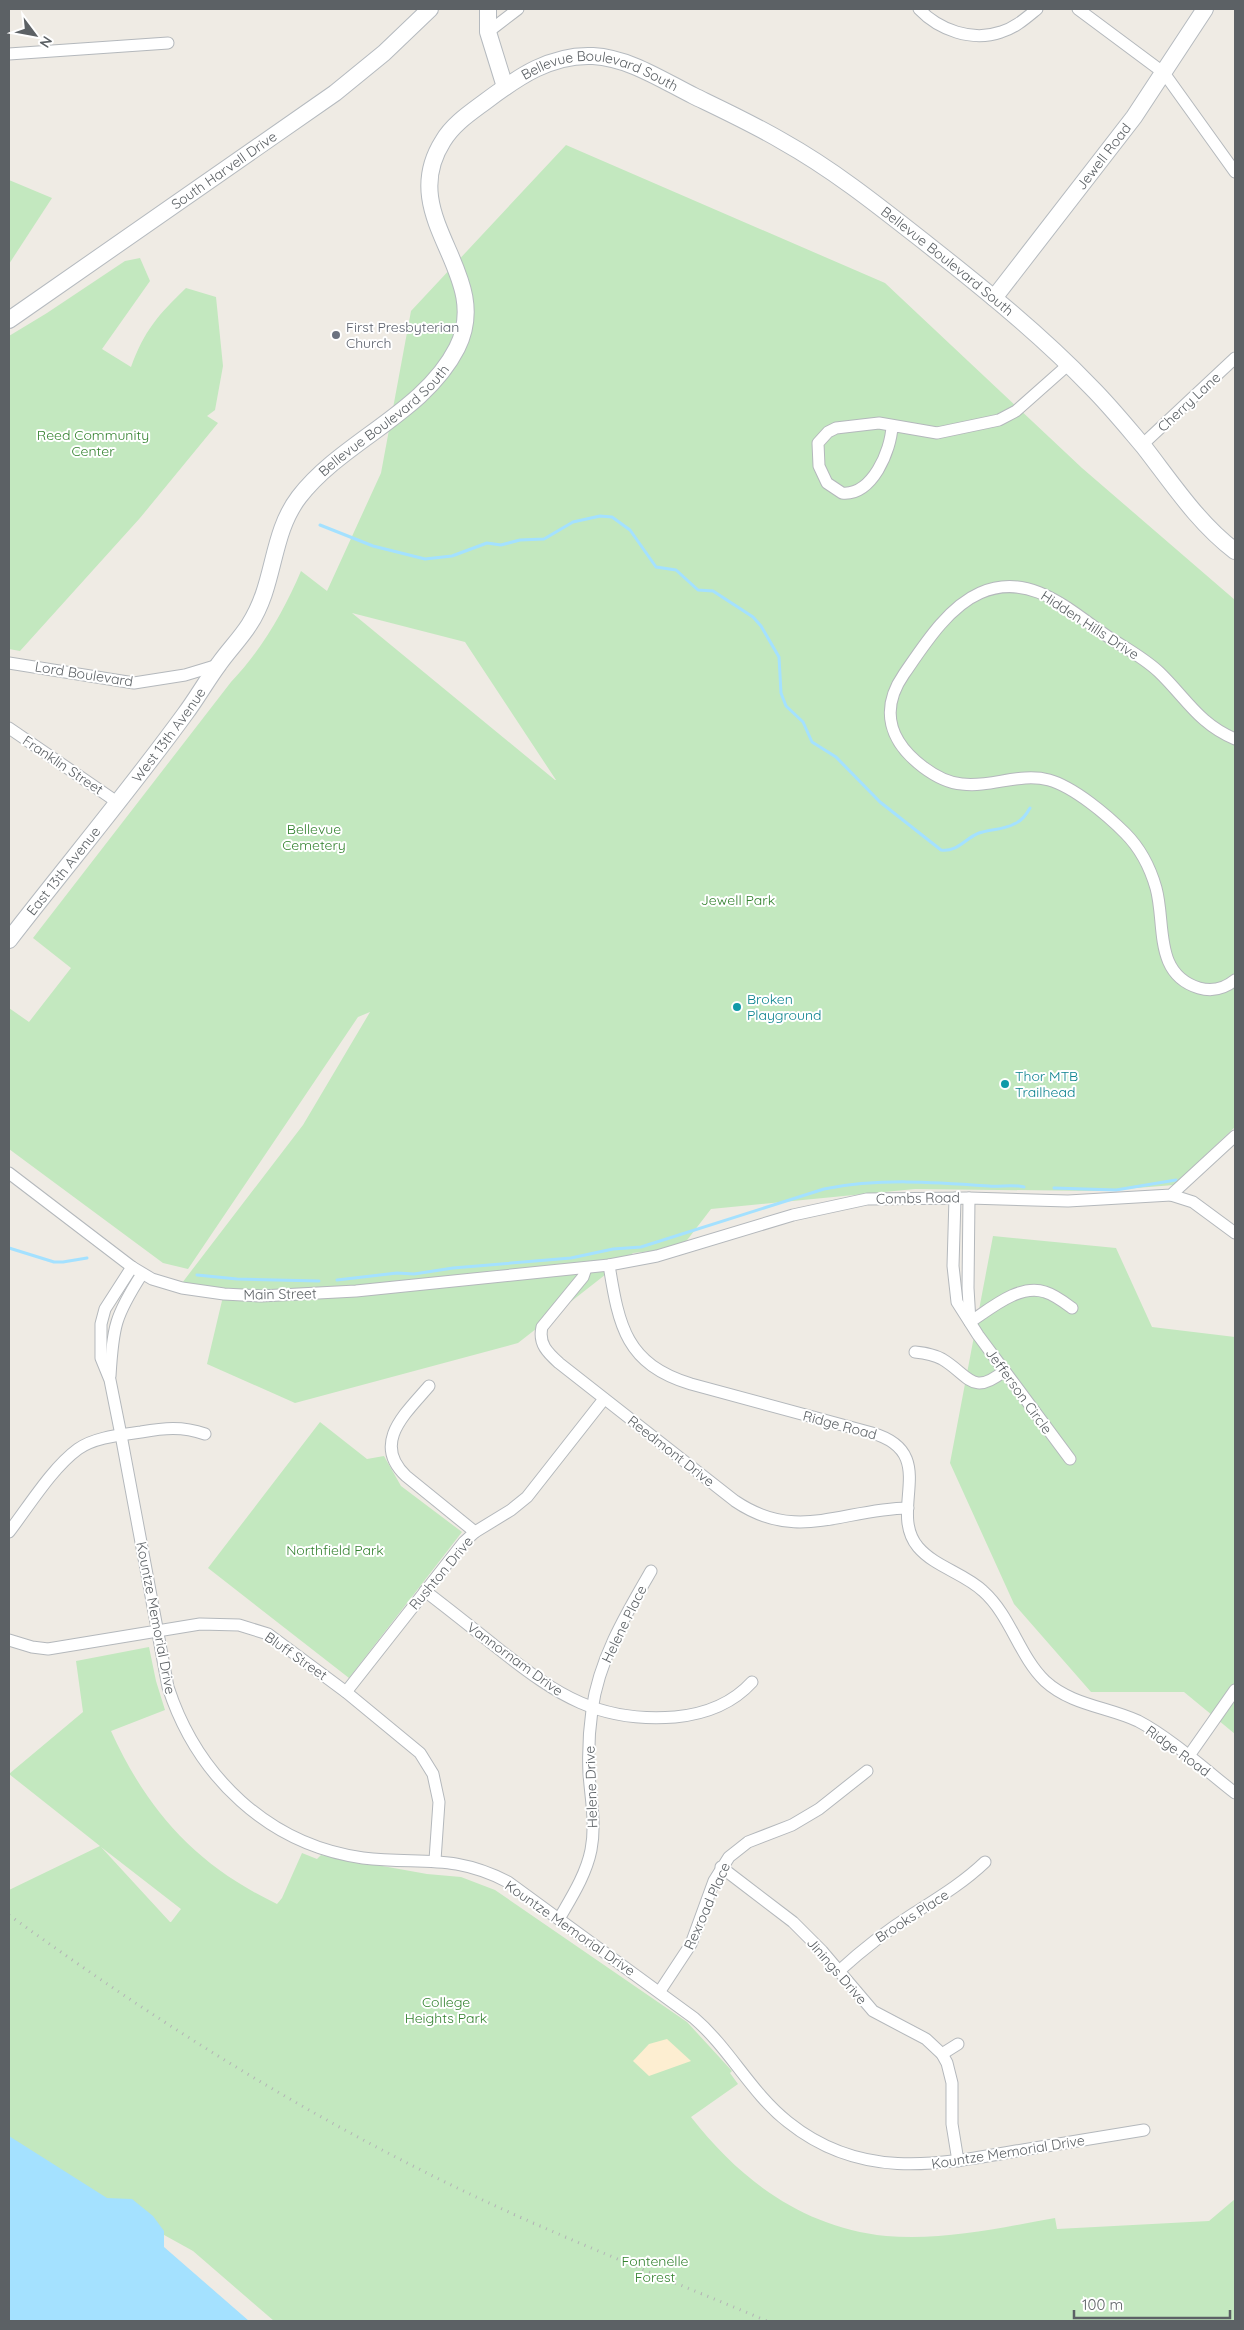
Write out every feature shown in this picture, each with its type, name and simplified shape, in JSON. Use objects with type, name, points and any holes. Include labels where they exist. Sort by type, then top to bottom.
[{"type":"street","name":"South Harvell Drive","points":[[9,320],[335,93],[384,53],[430,9]]},
{"type":"street","points":[[488,9],[488,32],[505,87]]},
{"type":"street","points":[[488,32],[518,9]]},
{"type":"street","points":[[919,9],[943,27],[961,34],[977,36],[1001,32],[1019,23],[1037,9]]},
{"type":"street","points":[[1078,9],[1164,73],[1235,172]]},
{"type":"street","name":"Jewell Road","points":[[994,298],[1134,117],[1205,9]]},
{"type":"street","points":[[9,54],[168,42]]},
{"type":"street","name":"Bellevue Boulevard South","points":[[218,665],[247,629],[257,613],[270,584],[286,519],[302,493],[326,470],[430,384],[452,358],[460,343],[465,325],[466,300],[461,281],[434,218],[430,202],[431,170],[440,146],[450,131],[463,118],[505,87],[536,67],[570,57],[599,56],[643,70],[760,129],[814,160],[878,206],[994,298],[1069,364],[1142,445],[1195,513],[1222,541],[1235,550]]},
{"type":"street","name":"Cherry Lane","points":[[1142,445],[1235,358]]},
{"type":"street","points":[[892,426],[892,437],[883,460],[874,474],[857,492],[842,493],[827,483],[820,471],[817,453],[821,437],[836,428],[864,423],[892,426],[937,433],[999,420],[1016,411],[1069,364]]},
{"type":"street","name":"Hidden Hills Drive","points":[[1235,740],[1196,715],[1162,675],[1140,656],[1113,640],[1053,598],[1022,587],[984,591],[974,596],[944,621],[902,677],[892,700],[890,712],[891,724],[898,744],[919,764],[942,779],[964,785],[1041,778],[1067,787],[1101,813],[1134,844],[1147,865],[1158,900],[1166,958],[1174,972],[1186,982],[1203,989],[1221,989],[1235,980]]},
{"type":"street","name":"Lord Boulevard","points":[[9,663],[134,683],[178,677],[218,665]]},
{"type":"street","name":"West 13th Avenue","points":[[117,802],[186,714],[218,665]]},
{"type":"street","name":"Franklin Street","points":[[9,728],[117,802]]},
{"type":"street","name":"East 13th Avenue","points":[[9,940],[117,802]]},
{"type":"street","points":[[1235,1136],[1171,1195],[1193,1202],[1235,1234]]},
{"type":"street","name":"Main Street","points":[[9,1174],[142,1274],[167,1284],[200,1291],[280,1296],[586,1268]]},
{"type":"street","name":"Combs Road","points":[[586,1268],[657,1256],[844,1203],[887,1197],[1068,1201],[1171,1195]]},
{"type":"street","name":"Jefferson Circle","points":[[955,1198],[954,1288],[957,1302],[1004,1371],[1070,1459]]},
{"type":"street","points":[[969,1198],[968,1288],[970,1322],[1011,1297],[1029,1290],[1044,1291],[1072,1308]]},
{"type":"street","name":"Ridge Road","points":[[609,1265],[615,1303],[625,1333],[637,1352],[655,1369],[666,1376],[691,1384],[872,1433],[890,1440],[904,1453],[908,1463],[910,1473],[908,1522],[913,1541],[928,1557],[974,1583],[984,1592],[1003,1617],[1036,1671],[1045,1681],[1067,1696],[1139,1722],[1235,1793]]},
{"type":"street","points":[[110,1380],[101,1358],[101,1324],[105,1309],[132,1267]]},
{"type":"street","name":"Reedmont Drive","points":[[586,1268],[580,1281],[545,1321],[540,1334],[541,1341],[552,1357],[736,1502],[762,1517],[775,1521],[800,1523],[888,1508],[908,1508]]},
{"type":"street","points":[[110,1380],[114,1324],[126,1298],[142,1274]]},
{"type":"street","points":[[915,1352],[941,1358],[972,1382],[980,1384],[992,1381],[1004,1371]]},
{"type":"street","name":"Kountze Memorial Drive","points":[[110,1380],[157,1632],[168,1687],[176,1714],[212,1773],[250,1808],[290,1834],[333,1851],[378,1859],[435,1860],[465,1865],[497,1876],[660,1991],[713,2035],[772,2108],[820,2144],[848,2155],[891,2164],[921,2165],[958,2161],[1144,2130]]},
{"type":"street","points":[[429,1386],[398,1425],[390,1443],[390,1453],[399,1470],[474,1532]]},
{"type":"street","name":"Rushton Drive","points":[[346,1692],[452,1556],[474,1532],[511,1510],[527,1497],[604,1399]]},
{"type":"street","points":[[9,1532],[57,1470],[78,1448],[121,1435],[171,1427],[190,1429],[204,1434]]},
{"type":"street","name":"Helene Place","points":[[592,1708],[610,1647],[651,1571]]},
{"type":"street","name":"Vannornam Drive","points":[[425,1591],[537,1679],[570,1699],[592,1708],[647,1718],[683,1716],[726,1704],[741,1694],[752,1682]]},
{"type":"street","name":"Bluff Street","points":[[9,1640],[32,1647],[48,1649],[215,1624],[253,1628],[281,1642],[398,1734],[428,1764],[437,1787],[439,1802],[435,1860]]},
{"type":"street","points":[[1188,1757],[1235,1690]]},
{"type":"street","name":"Helene Drive","points":[[559,1919],[578,1884],[591,1851],[594,1816],[588,1756],[592,1708]]},
{"type":"street","name":"Rexroad Place","points":[[660,1991],[691,1944],[721,1867],[737,1849],[819,1809],[867,1771]]},
{"type":"street","name":"Brooks Place","points":[[839,1971],[868,1946],[913,1913],[949,1892],[985,1862]]},
{"type":"street","name":"Jinings Drive","points":[[721,1867],[793,1922],[873,2011],[926,2039],[942,2054],[947,2063],[952,2083],[952,2124],[958,2161]]},
{"type":"street","points":[[942,2054],[958,2044]]},
{"type":"green space","points":[[566,145],[885,283],[1082,468],[1235,600],[1235,1127],[1174,1185],[1098,1191],[915,1189],[711,1209],[681,1248],[633,1253],[518,1343],[295,1403],[207,1364],[225,1288],[182,1283],[303,1125],[370,1012],[358,1017],[188,1269],[163,1263],[9,1149],[9,1008],[29,1022],[71,968],[33,938],[262,644],[279,616],[301,571],[327,591],[381,473],[411,311]],"holes":[[[352,613],[465,642],[556,780]]]},
{"type":"green space","points":[[9,180],[52,198],[9,264]]},
{"type":"green space","name":"Reed Community Center","points":[[140,258],[150,281],[102,349],[131,367],[141,343],[153,324],[186,288],[216,297],[223,366],[215,410],[207,416],[218,423],[140,518],[20,651],[9,649],[9,336],[125,261]]},
{"type":"green space","points":[[993,1236],[1116,1248],[1152,1327],[1235,1337],[1235,1734],[1184,1692],[1091,1692],[1014,1604],[950,1463]]},
{"type":"green space","name":"Northfield Park","points":[[320,1422],[367,1459],[384,1456],[401,1486],[462,1532],[349,1678],[208,1568]]},
{"type":"green space","points":[[149,1647],[156,1681],[165,1710],[111,1731],[125,1760],[158,1811],[199,1853],[222,1872],[248,1889],[277,1904],[282,1898],[302,1853],[317,1859],[321,1855],[427,1874],[461,1877],[495,1890],[687,2022],[732,2071],[730,2073],[738,2084],[691,2117],[731,2161],[776,2197],[828,2223],[856,2231],[907,2237],[971,2233],[1055,2218],[1057,2229],[1209,2221],[1235,2199],[1235,2321],[274,2321],[193,2251],[9,2149],[9,1890],[100,1846],[9,1774],[83,1712],[76,1661]],"holes":[[[101,1847],[181,1909],[170,1922]]]},
{"type":"sand","points":[[667,2039],[691,2061],[649,2076],[633,2061],[649,2044]]},
{"type":"water","points":[[9,2136],[107,2198],[132,2199],[153,2216],[164,2231],[164,2247],[249,2321],[9,2321]]},
{"type":"waterway","points":[[320,525],[373,546],[425,559],[452,556],[487,543],[501,545],[520,540],[544,539],[573,522],[600,516],[612,517],[630,530],[656,567],[676,570],[698,590],[713,591],[753,617],[761,626],[779,657],[781,693],[786,706],[803,722],[812,742],[836,757],[880,802],[941,850],[957,847],[979,833],[1017,823],[1024,818],[1030,808]]},
{"type":"waterway","points":[[1054,1188],[1116,1190],[1176,1180]]},
{"type":"waterway","points":[[337,1280],[571,1258],[613,1249],[641,1247],[824,1189],[865,1183],[948,1183],[1024,1187]]},
{"type":"waterway","points":[[9,1248],[54,1262],[87,1258]]},
{"type":"waterway","points":[[197,1275],[237,1279],[319,1281]]},
{"type":"railway","points":[[9,1915],[108,1985],[210,2051],[367,2142],[506,2211],[767,2321]]},
{"type":"place","name":"First Presbyterian Church","points":[[336,335]]},
{"type":"place","name":"Broken Playground","points":[[737,1007]]},
{"type":"place","name":"Thor MTB Trailhead","points":[[1005,1084]]},
{"type":"park label","name":"Bellevue Cemetery","points":[[314,838]]},
{"type":"park label","name":"Jewell Park","points":[[738,900]]},
{"type":"park label","name":"College Heights Park","points":[[446,2010]]},
{"type":"park label","name":"Fontenelle Forest","points":[[655,2270]]}]
